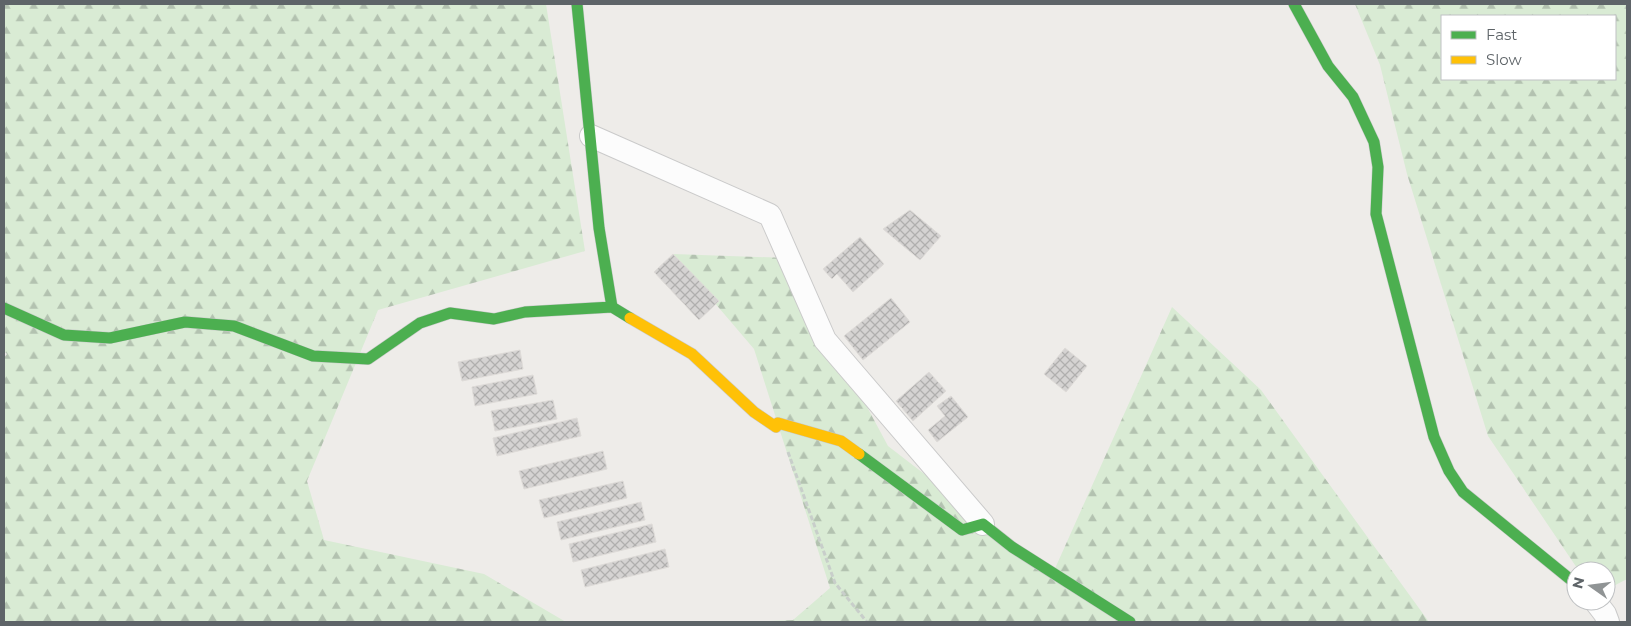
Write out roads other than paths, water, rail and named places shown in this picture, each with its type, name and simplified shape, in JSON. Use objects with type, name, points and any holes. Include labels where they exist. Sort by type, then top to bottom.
[{"type":"street","points":[[577,4],[599,228],[612,307]]},
{"type":"street","points":[[1294,4],[1328,66],[1353,97],[1374,142],[1378,167],[1376,214],[1434,437],[1449,471],[1463,492],[1566,576]]},
{"type":"street","points":[[590,136],[770,215],[825,340],[983,524],[1012,547],[1130,622]]},
{"type":"street","points":[[4,308],[64,335],[110,338],[185,322],[234,326],[313,356],[368,358],[420,323],[450,313],[494,319],[525,312],[612,307],[692,354],[754,412],[776,428],[778,424],[841,441],[962,530],[983,524]]}]
